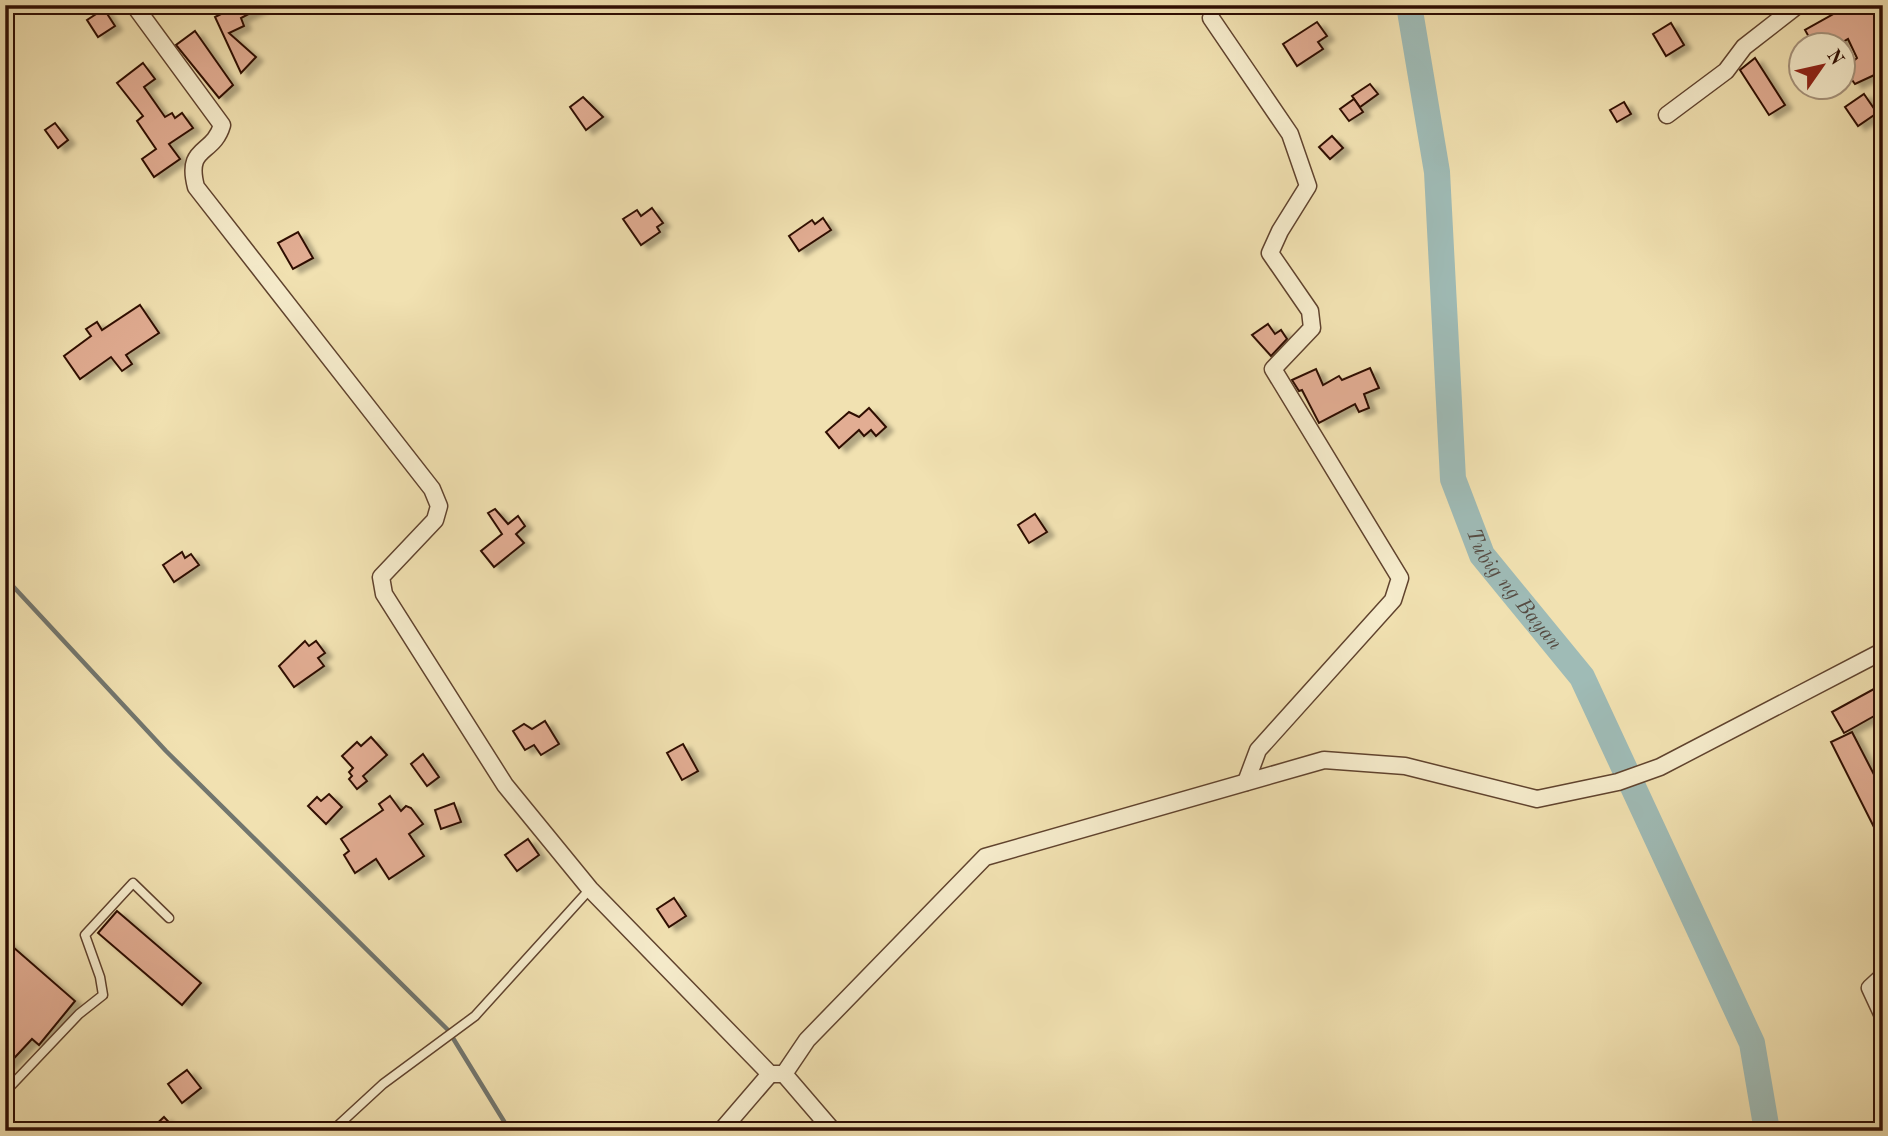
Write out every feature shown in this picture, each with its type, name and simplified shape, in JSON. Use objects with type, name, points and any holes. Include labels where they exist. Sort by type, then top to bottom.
[{"type":"street","points":[[134,5],[222,125],[219,136],[194,159],[192,172],[196,187],[439,506],[435,520],[381,577],[384,594],[505,785],[590,889],[684,989],[777,1074],[833,1131]]},
{"type":"street","points":[[1667,115],[1726,71],[1744,47],[1798,5]]},
{"type":"street","points":[[1211,18],[1290,134],[1308,186],[1280,231],[1270,253],[1310,311],[1312,328],[1273,369],[1400,578],[1393,600],[1258,750],[1246,782]]},
{"type":"street","points":[[721,1131],[985,857],[1324,760],[1405,766],[1537,799],[1618,782],[1660,768],[1883,652]]},
{"type":"street","points":[[1883,976],[1870,988],[1883,1016]]},
{"type":"lane","points":[[5,1092],[79,1014],[103,995],[85,935],[133,883],[169,918]]},
{"type":"lane","points":[[332,1131],[383,1084],[475,1016],[590,889]]},
{"type":"building","points":[[239,5],[266,5],[241,18],[244,26],[229,33],[256,57],[241,73],[215,17]]},
{"type":"building","points":[[1831,5],[1883,5],[1883,71],[1856,84],[1856,32],[1806,32],[1805,30],[1835,13]]},
{"type":"building","points":[[104,9],[115,26],[98,37],[87,20]]},
{"type":"building","points":[[1317,22],[1327,36],[1318,42],[1323,49],[1297,66],[1283,44]]},
{"type":"building","points":[[1671,23],[1684,45],[1666,56],[1653,34]]},
{"type":"building","points":[[195,31],[233,85],[219,98],[176,45]]},
{"type":"building","points":[[1755,58],[1785,105],[1769,115],[1740,70]]},
{"type":"building","points":[[143,63],[155,79],[144,87],[165,117],[172,113],[175,118],[182,113],[193,128],[169,144],[180,159],[154,177],[142,159],[156,149],[137,121],[143,116],[117,83]]},
{"type":"building","points":[[1370,84],[1378,94],[1360,107],[1352,96]]},
{"type":"building","points":[[1864,94],[1877,113],[1858,126],[1845,107]]},
{"type":"building","points":[[583,97],[603,117],[586,130],[570,107]]},
{"type":"building","points":[[1354,99],[1363,112],[1349,121],[1340,109]]},
{"type":"building","points":[[1624,102],[1631,114],[1617,122],[1610,110]]},
{"type":"building","points":[[55,123],[68,140],[58,148],[45,130]]},
{"type":"building","points":[[1332,136],[1343,148],[1330,159],[1319,147]]},
{"type":"building","points":[[652,208],[663,223],[657,227],[660,232],[641,245],[623,219],[637,210],[641,216]]},
{"type":"building","points":[[823,218],[831,230],[799,251],[789,236],[812,220],[815,224]]},
{"type":"building","points":[[298,232],[313,258],[293,269],[278,243]]},
{"type":"building","points":[[140,305],[159,333],[126,355],[132,364],[122,371],[111,357],[80,379],[64,356],[91,336],[86,329],[97,322],[102,330]]},
{"type":"building","points":[[1268,324],[1275,334],[1281,330],[1287,339],[1271,356],[1252,335]]},
{"type":"building","points":[[1370,368],[1379,388],[1364,394],[1369,408],[1359,412],[1355,404],[1319,423],[1302,390],[1299,391],[1292,380],[1316,369],[1323,385],[1339,376],[1342,380]]},
{"type":"building","points":[[869,408],[886,427],[876,436],[871,430],[864,436],[859,430],[839,448],[826,432],[849,412],[859,417]]},
{"type":"building","points":[[495,509],[508,524],[518,516],[525,526],[516,534],[524,543],[494,567],[481,551],[502,534],[488,513]]},
{"type":"building","points":[[1035,514],[1047,532],[1029,543],[1018,525]]},
{"type":"building","points":[[182,552],[185,558],[191,554],[199,565],[174,582],[163,565]]},
{"type":"building","points":[[305,641],[309,646],[316,641],[325,653],[318,658],[324,666],[294,687],[279,666]]},
{"type":"building","points":[[1883,684],[1883,711],[1844,733],[1832,712]]},
{"type":"building","points":[[545,721],[559,744],[541,755],[534,745],[525,750],[513,731],[524,724],[532,729]]},
{"type":"building","points":[[1852,732],[1883,792],[1883,845],[1831,742]]},
{"type":"building","points":[[371,737],[387,755],[363,776],[367,781],[357,789],[349,779],[352,776],[349,772],[353,768],[342,756],[357,742],[361,746]]},
{"type":"building","points":[[683,744],[698,771],[682,780],[667,753]]},
{"type":"building","points":[[423,754],[439,777],[427,786],[411,764]]},
{"type":"building","points":[[329,794],[342,807],[326,824],[308,806],[317,797],[321,801]]},
{"type":"building","points":[[390,796],[401,811],[406,806],[411,808],[423,824],[409,834],[424,856],[389,879],[376,859],[355,873],[344,855],[349,851],[341,839],[383,810],[379,804]]},
{"type":"building","points":[[454,803],[461,822],[441,829],[435,810]]},
{"type":"building","points":[[528,839],[539,855],[517,871],[505,855]]},
{"type":"building","points":[[674,898],[686,916],[669,927],[657,909]]},
{"type":"building","points":[[117,911],[201,983],[182,1005],[98,933]]},
{"type":"building","points":[[5,940],[75,1001],[39,1045],[32,1039],[5,1068]]},
{"type":"building","points":[[187,1070],[201,1088],[182,1103],[168,1084]]},
{"type":"building","points":[[164,1117],[177,1131],[149,1131]]},
{"type":"waterway","name":"Tubig ng Bayan","points":[[1409,5],[1437,172],[1453,479],[1482,555],[1582,677],[1752,1043],[1767,1131]]},
{"type":"waterway","points":[[5,567],[9,582],[166,751],[448,1030],[510,1131]]}]
